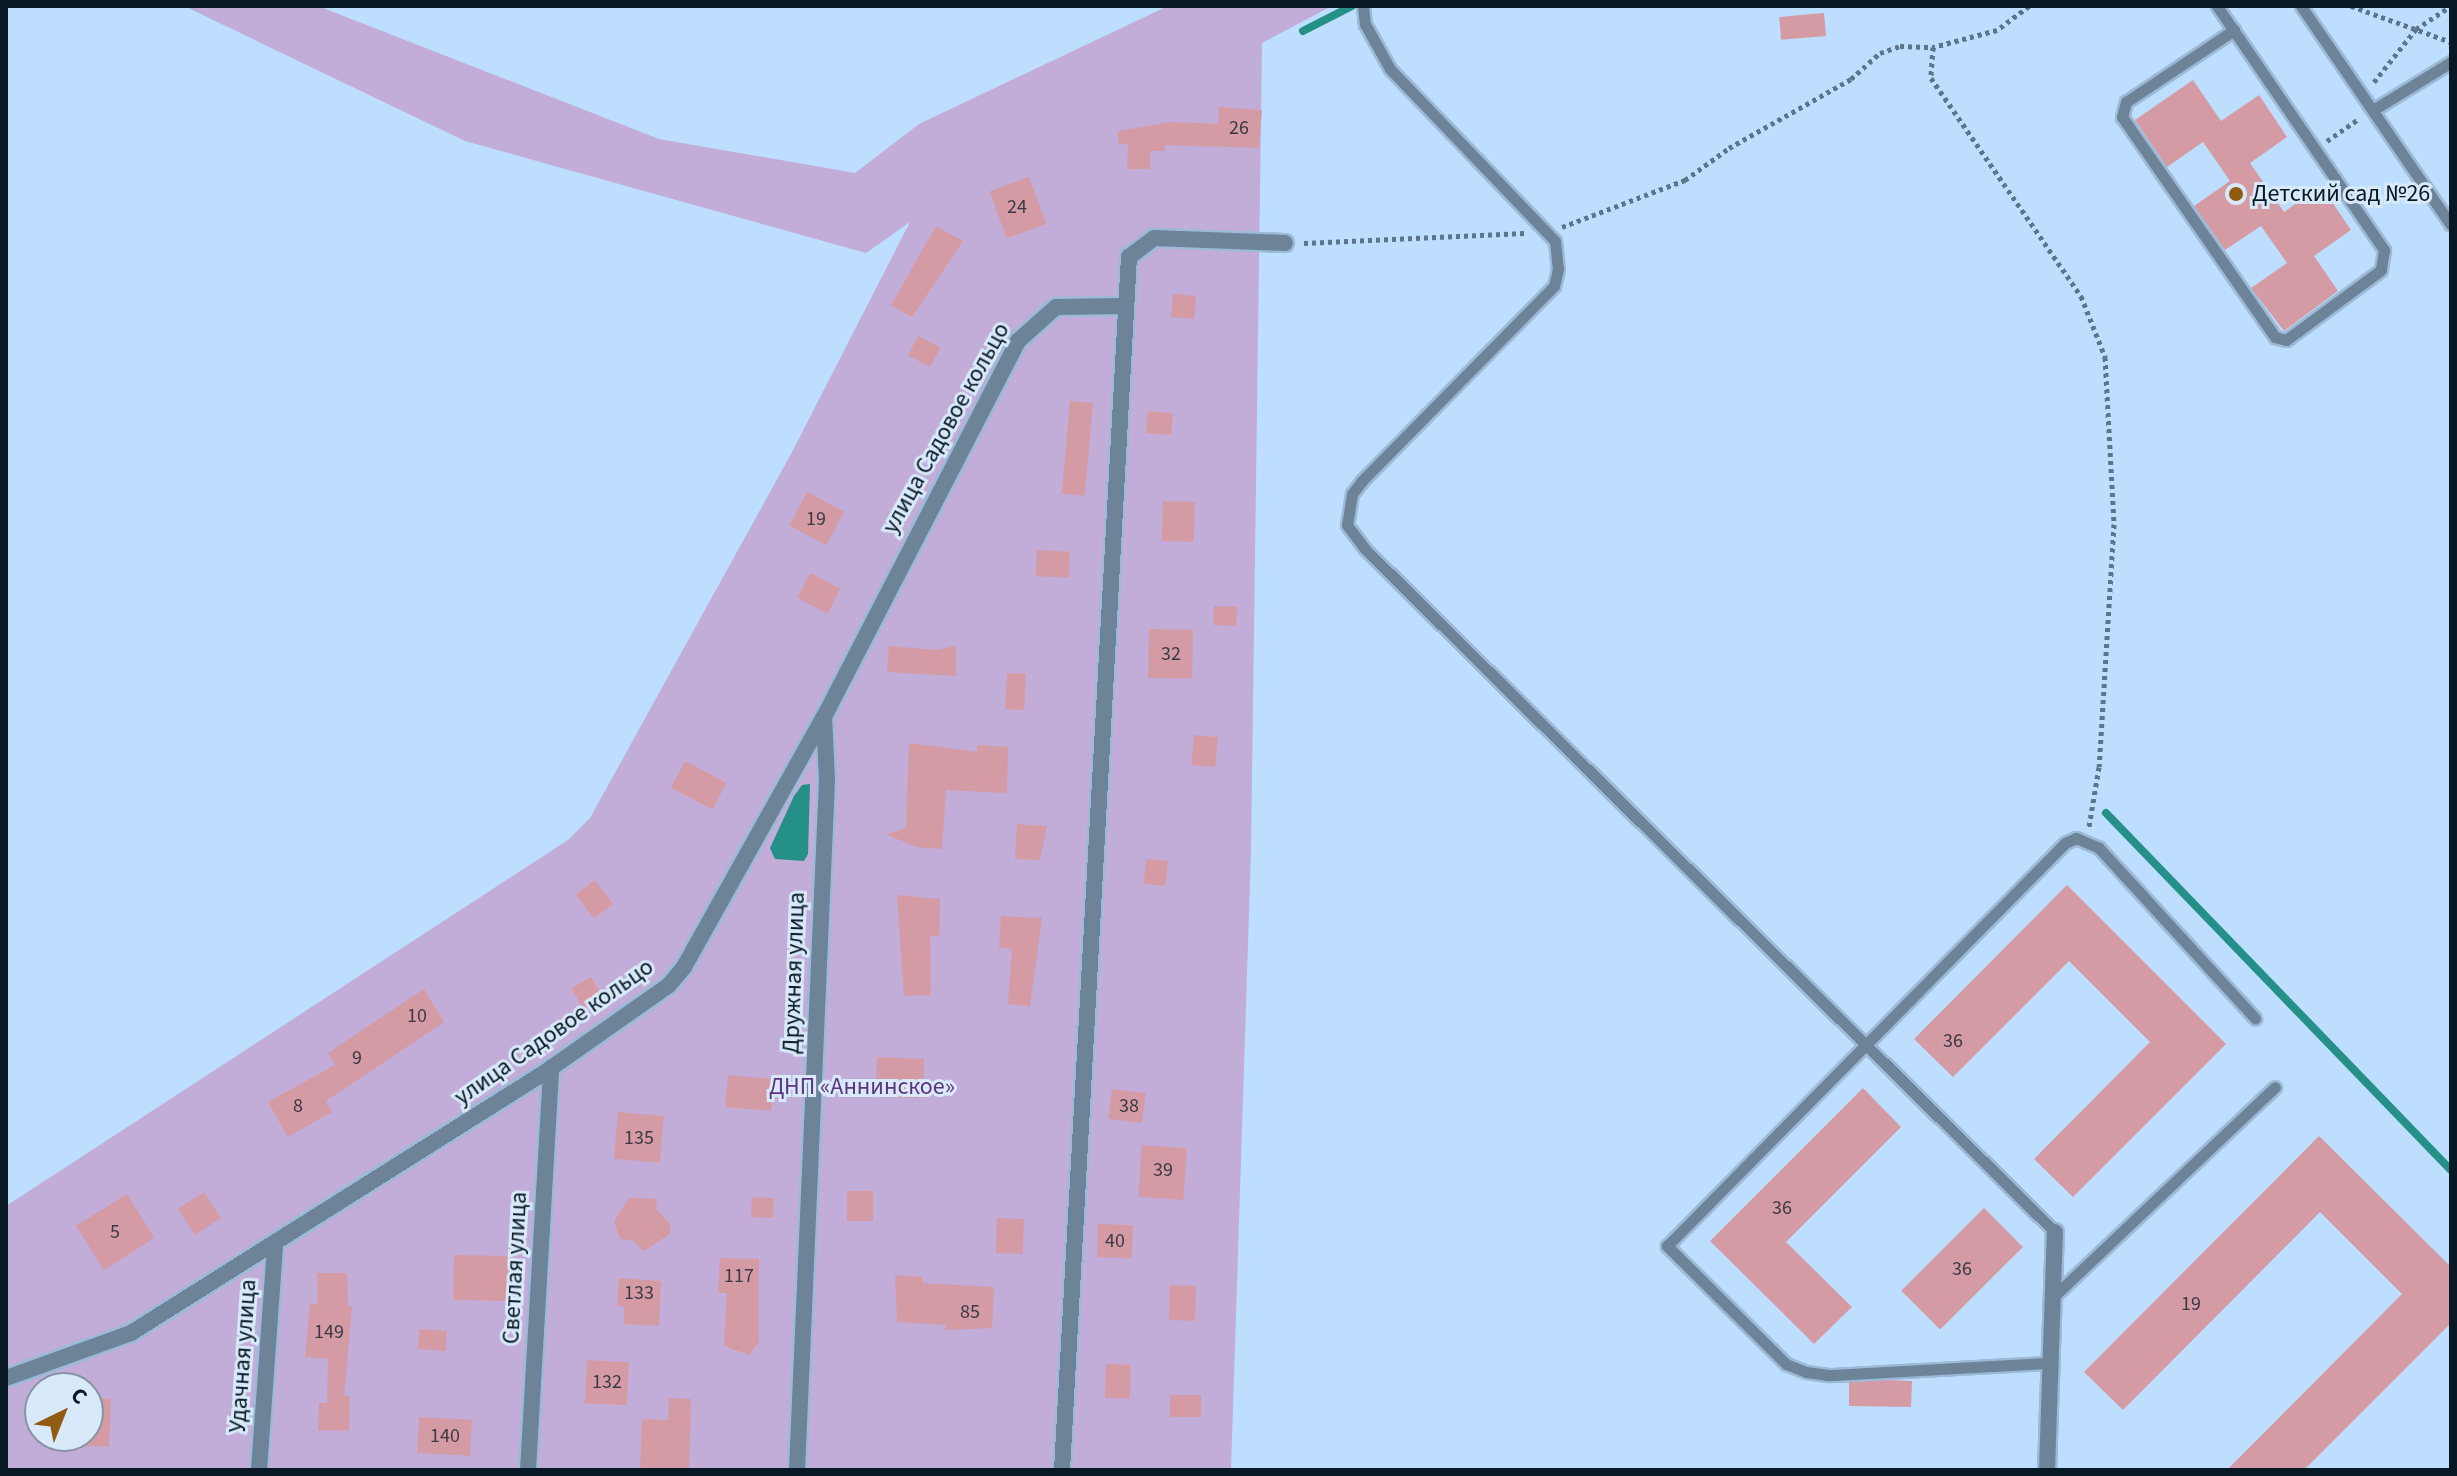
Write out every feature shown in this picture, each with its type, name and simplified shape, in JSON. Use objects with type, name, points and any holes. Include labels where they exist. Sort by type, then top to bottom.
[{"type":"street","points":[[1062,1470],[1123,306],[1129,257],[1154,238],[1285,243]]},
{"type":"street","name":"улица Садовое кольцо","points":[[6,1378],[131,1333],[275,1245],[551,1068],[669,985],[684,967],[824,717],[1018,341],[1056,307],[1123,306]]},
{"type":"street","name":"Дружная улица","points":[[797,1470],[827,780],[824,717]]},
{"type":"street","name":"Светлая улица","points":[[528,1470],[551,1068]]},
{"type":"street","points":[[2047,1470],[2046,1363],[2055,1232]]},
{"type":"street","name":"Удачная улица","points":[[259,1470],[275,1245]]},
{"type":"lane","points":[[1363,6],[1365,24],[1390,69],[1547,232],[1557,253],[1554,286],[1362,481],[1349,502],[1347,525],[1376,561],[2055,1232]]},
{"type":"lane","points":[[2217,6],[2234,30],[2317,149],[2384,250],[2381,270],[2286,340],[2275,337],[2122,117],[2126,102],[2234,30]]},
{"type":"lane","points":[[2301,6],[2451,225]]},
{"type":"lane","points":[[2373,110],[2451,62]]},
{"type":"lane","points":[[2046,1363],[1828,1375],[1806,1372],[1786,1364],[1667,1246],[2065,843],[2087,840],[2255,1018]]},
{"type":"lane","points":[[2051,1300],[2275,1087]]},
{"type":"path","points":[[1285,243],[1547,232],[1685,180],[1729,148],[1851,79],[1880,53],[1900,46],[1933,47],[1997,30],[2029,6]]},
{"type":"path","points":[[2351,6],[2451,42]]},
{"type":"path","points":[[2363,96],[2416,29],[2451,6]]},
{"type":"path","points":[[1933,47],[1931,78],[2081,296],[2105,357],[2114,524],[2099,767],[2087,840]]},
{"type":"path","points":[[2317,149],[2373,110]]},
{"type":"green space","name":"ДНП «Аннинское»","points":[[184,6],[318,6],[659,139],[855,173],[919,124],[1168,6],[1332,6],[1262,43],[1251,851],[1231,1470],[6,1470],[6,1206],[568,840],[590,818],[791,454],[910,222],[866,253],[465,141]]},
{"type":"shaded area","points":[[810,784],[808,854],[804,861],[775,859],[770,848],[794,796],[802,785]]},
{"type":"building","points":[[1824,13],[1826,36],[1781,40],[1779,17]]},
{"type":"building","points":[[2193,80],[2221,121],[2259,95],[2287,137],[2250,163],[2284,212],[2321,186],[2351,230],[2314,256],[2338,291],[2284,331],[2251,288],[2287,263],[2261,226],[2225,250],[2194,206],[2230,181],[2203,142],[2167,167],[2135,120]]},
{"type":"building","points":[[1219,107],[1262,110],[1259,148],[1165,145],[1165,151],[1150,151],[1150,169],[1127,169],[1128,144],[1118,143],[1118,131],[1171,122],[1218,124]]},
{"type":"building","points":[[1029,177],[1046,224],[1007,238],[990,191]]},
{"type":"building","points":[[936,226],[963,241],[912,317],[891,305]]},
{"type":"building","points":[[1173,294],[1196,296],[1194,319],[1171,317]]},
{"type":"building","points":[[918,336],[940,347],[930,367],[908,356]]},
{"type":"building","points":[[1070,401],[1093,403],[1085,496],[1062,494]]},
{"type":"building","points":[[1148,411],[1173,413],[1171,435],[1146,433]]},
{"type":"building","points":[[807,492],[844,512],[826,545],[789,526]]},
{"type":"building","points":[[1163,501],[1195,502],[1194,542],[1162,541]]},
{"type":"building","points":[[1037,550],[1070,552],[1069,578],[1036,576]]},
{"type":"building","points":[[810,573],[840,588],[828,613],[797,598]]},
{"type":"building","points":[[1214,606],[1237,607],[1236,626],[1213,625]]},
{"type":"building","points":[[1149,629],[1193,630],[1192,679],[1148,678]]},
{"type":"building","points":[[889,646],[936,650],[956,646],[956,676],[887,672]]},
{"type":"building","points":[[1007,673],[1026,674],[1024,710],[1005,709]]},
{"type":"building","points":[[1194,735],[1218,737],[1215,767],[1191,765]]},
{"type":"building","points":[[909,743],[977,752],[977,745],[1008,747],[1007,793],[946,790],[942,849],[916,847],[886,834],[906,828]]},
{"type":"building","points":[[685,761],[726,783],[712,810],[671,787]]},
{"type":"building","points":[[1017,824],[1047,826],[1040,860],[1015,859]]},
{"type":"building","points":[[1146,859],[1168,861],[1166,886],[1144,884]]},
{"type":"building","points":[[595,880],[613,904],[594,918],[576,894]]},
{"type":"building","points":[[2067,885],[2226,1044],[2073,1197],[2034,1159],[2150,1042],[2069,961],[1953,1077],[1914,1039]]},
{"type":"building","points":[[897,895],[940,899],[939,936],[930,936],[931,995],[904,996]]},
{"type":"building","points":[[1001,916],[1042,918],[1030,1006],[1008,1004],[1012,949],[999,948]]},
{"type":"building","points":[[591,977],[603,997],[583,1009],[571,989]]},
{"type":"building","points":[[424,989],[444,1022],[326,1101],[332,1112],[288,1137],[268,1102],[335,1065],[328,1053]]},
{"type":"building","points":[[877,1057],[924,1059],[923,1098],[883,1097],[884,1089],[876,1089]]},
{"type":"building","points":[[728,1075],[774,1079],[771,1111],[725,1107]]},
{"type":"building","points":[[1863,1088],[1901,1127],[1786,1242],[1852,1307],[1814,1344],[1710,1241]]},
{"type":"building","points":[[1112,1089],[1146,1093],[1142,1123],[1108,1119]]},
{"type":"building","points":[[618,1112],[664,1116],[660,1163],[614,1159]]},
{"type":"building","points":[[2319,1136],[2451,1267],[2451,1323],[2304,1470],[2227,1470],[2402,1294],[2320,1212],[2123,1410],[2084,1372]]},
{"type":"building","points":[[1142,1145],[1187,1148],[1183,1200],[1138,1197]]},
{"type":"building","points":[[847,1191],[873,1191],[873,1221],[847,1221]]},
{"type":"building","points":[[204,1192],[221,1218],[195,1235],[178,1209]]},
{"type":"building","points":[[127,1194],[155,1238],[104,1270],[76,1226]]},
{"type":"building","points":[[752,1197],[774,1198],[773,1218],[751,1217]]},
{"type":"building","points":[[629,1198],[657,1199],[656,1209],[670,1224],[670,1234],[644,1251],[632,1240],[620,1239],[614,1221]]},
{"type":"building","points":[[1984,1208],[2023,1247],[1940,1330],[1901,1291]]},
{"type":"building","points":[[997,1218],[1024,1219],[1023,1254],[996,1253]]},
{"type":"building","points":[[1098,1224],[1133,1225],[1132,1258],[1097,1257]]},
{"type":"building","points":[[454,1255],[510,1256],[509,1301],[453,1300]]},
{"type":"building","points":[[720,1258],[759,1259],[759,1342],[749,1355],[724,1346],[727,1293],[718,1293]]},
{"type":"building","points":[[317,1273],[347,1273],[348,1306],[352,1307],[344,1396],[350,1396],[349,1431],[318,1430],[319,1403],[327,1403],[328,1359],[305,1357],[310,1303],[318,1304]]},
{"type":"building","points":[[895,1275],[923,1277],[923,1283],[994,1287],[992,1328],[945,1330],[946,1325],[897,1322]]},
{"type":"building","points":[[619,1278],[661,1281],[659,1326],[624,1324],[624,1307],[617,1306]]},
{"type":"building","points":[[1170,1285],[1196,1286],[1195,1321],[1169,1320]]},
{"type":"building","points":[[419,1329],[447,1331],[446,1351],[418,1349]]},
{"type":"building","points":[[587,1360],[629,1362],[627,1405],[585,1403]]},
{"type":"building","points":[[1106,1364],[1131,1365],[1130,1399],[1105,1398]]},
{"type":"building","points":[[1912,1381],[1911,1407],[1849,1406],[1849,1382]]},
{"type":"building","points":[[1170,1395],[1201,1395],[1201,1417],[1170,1417]]},
{"type":"building","points":[[669,1398],[691,1399],[689,1470],[640,1470],[642,1419],[668,1420]]},
{"type":"building","points":[[104,1399],[111,1399],[109,1447],[104,1447]]},
{"type":"building","points":[[419,1417],[472,1420],[470,1456],[417,1453]]},
{"type":"waterway","points":[[1303,31],[1352,6]]},
{"type":"waterway","points":[[2106,813],[2451,1170]]},
{"type":"place","name":"Детский сад №26","points":[[2236,194]]}]
